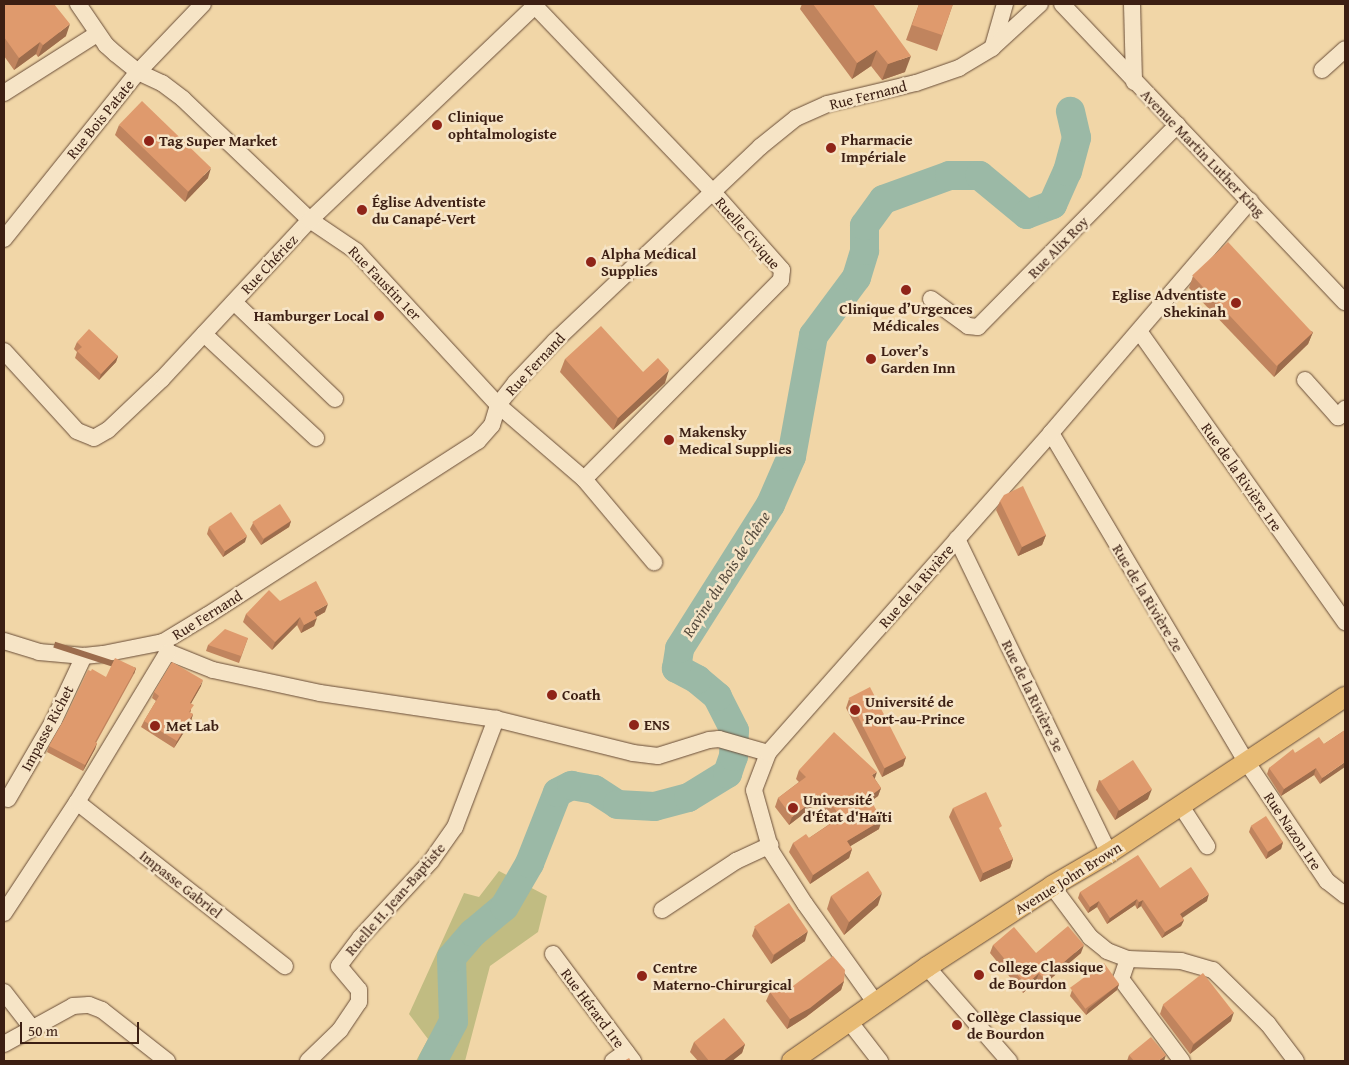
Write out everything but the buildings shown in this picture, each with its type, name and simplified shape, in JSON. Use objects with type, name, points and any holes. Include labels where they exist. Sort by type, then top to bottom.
[{"type":"main road","name":"Avenue John Brown","points":[[793,1061],[927,967],[1052,886],[1109,853],[1345,697]]},
{"type":"street","name":"Rue Faustin 1er","points":[[78,4],[106,45],[138,72],[162,83],[183,99],[310,220],[356,251],[498,405],[584,479],[654,562]]},
{"type":"street","name":"Rue Bois Patate","points":[[4,239],[138,72],[203,4]]},
{"type":"street","points":[[992,48],[1005,4]]},
{"type":"street","name":"Rue Fernand","points":[[4,641],[39,652],[84,656],[165,647],[478,441],[492,425],[498,405],[515,383],[555,341],[760,147],[796,118],[827,104],[916,83],[959,68],[992,48],[1040,4]]},
{"type":"street","name":"Avenue Martin Luther King","points":[[1062,4],[1134,82],[1345,302]]},
{"type":"street","points":[[1132,4],[1134,82]]},
{"type":"street","name":"Ruelle Civique","points":[[536,5],[713,192],[782,270],[781,280],[584,479]]},
{"type":"street","name":"Rue Chériez","points":[[4,351],[78,430],[94,438],[108,430],[162,379],[310,220],[536,5]]},
{"type":"street","points":[[4,93],[98,34]]},
{"type":"street","points":[[1322,70],[1345,49]]},
{"type":"street","name":"Rue Alix Roy","points":[[931,299],[968,326],[978,327],[1177,125]]},
{"type":"street","name":"Rue de la Rivière","points":[[875,1002],[805,904],[770,845],[754,790],[768,753],[1051,433],[1250,201]]},
{"type":"street","points":[[234,302],[336,399]]},
{"type":"street","name":"Rue de la Rivière 1re","points":[[1140,331],[1345,622]]},
{"type":"street","points":[[204,334],[316,438]]},
{"type":"street","points":[[1305,380],[1338,417],[1345,409]]},
{"type":"street","name":"Rue de la Rivière 2e","points":[[1051,433],[1246,761]]},
{"type":"street","name":"Rue de la Rivière 3e","points":[[957,539],[1109,853]]},
{"type":"street","points":[[4,914],[77,802],[165,647],[213,670],[320,693],[496,719],[633,753],[658,756],[709,740],[719,739],[768,753]]},
{"type":"street","name":"Impasse Richet","points":[[8,799],[54,720],[84,656]]},
{"type":"street","name":"Ruelle H. Jean-Baptiste","points":[[308,1061],[340,1030],[359,1002],[359,990],[338,966],[360,938],[431,861],[455,827],[496,719]]},
{"type":"street","name":"Rue Nazon 1re","points":[[1246,761],[1327,881],[1345,895]]},
{"type":"street","name":"Impasse Gabriel","points":[[77,802],[285,966]]},
{"type":"street","points":[[1181,806],[1207,846]]},
{"type":"street","points":[[662,910],[736,861],[770,845]]},
{"type":"street","points":[[1052,886],[1090,937],[1107,951],[1128,959],[1181,961],[1213,970],[1268,1024],[1296,1061]]},
{"type":"street","name":"Rue Hérard 1re","points":[[553,954],[624,1058]]},
{"type":"street","points":[[1128,959],[1121,979],[1182,1061]]},
{"type":"street","points":[[927,967],[1009,1061]]},
{"type":"street","points":[[4,992],[32,1028]]},
{"type":"street","points":[[4,1044],[73,1006],[88,1005],[102,1010],[168,1061]]},
{"type":"street","points":[[849,1021],[880,1061]]},
{"type":"shaded area","points":[[499,871],[547,896],[538,932],[490,966],[465,1061],[416,1061],[428,1039],[409,1014],[464,893],[479,897]]},
{"type":"waterway","name":"Ravine du Bois de Chêne","points":[[432,1061],[453,1021],[451,957],[473,932],[504,906],[529,863],[557,792],[571,785],[594,789],[617,804],[654,806],[688,797],[727,773],[733,756],[734,730],[717,696],[697,679],[676,668],[679,648],[770,504],[791,456],[813,335],[856,277],[864,250],[864,225],[883,199],[949,175],[979,175],[1026,214],[1052,204],[1067,171],[1076,137],[1070,111]]},
{"type":"place","name":"Clinique ophtalmologiste","points":[[437,125]]},
{"type":"place","name":"Tag Super Market","points":[[149,141]]},
{"type":"place","name":"Pharmacie Impériale","points":[[831,148]]},
{"type":"place","name":"Église Adventiste du Canapé-Vert","points":[[362,210]]},
{"type":"place","name":"Alpha Medical Supplies","points":[[591,262]]},
{"type":"place","name":"Clinique d’Urgences Médicales","points":[[906,290]]},
{"type":"place","name":"Eglise Adventiste Shekinah","points":[[1236,303]]},
{"type":"place","name":"Hamburger Local","points":[[379,316]]},
{"type":"place","name":"Lover’s Garden Inn","points":[[871,359]]},
{"type":"place","name":"Makensky Medical Supplies","points":[[669,440]]},
{"type":"place","name":"Coath","points":[[552,695]]},
{"type":"place","name":"Université de Port-au-Prince","points":[[855,710]]},
{"type":"place","name":"ENS","points":[[634,725]]},
{"type":"place","name":"Met Lab","points":[[155,726]]},
{"type":"place","name":"Université d'État d'Haïti","points":[[793,808]]},
{"type":"place","name":"College Classique de Bourdon","points":[[979,975]]},
{"type":"place","name":"Centre Materno-Chirurgical","points":[[642,976]]},
{"type":"place","name":"Collège Classique de Bourdon","points":[[957,1025]]}]
